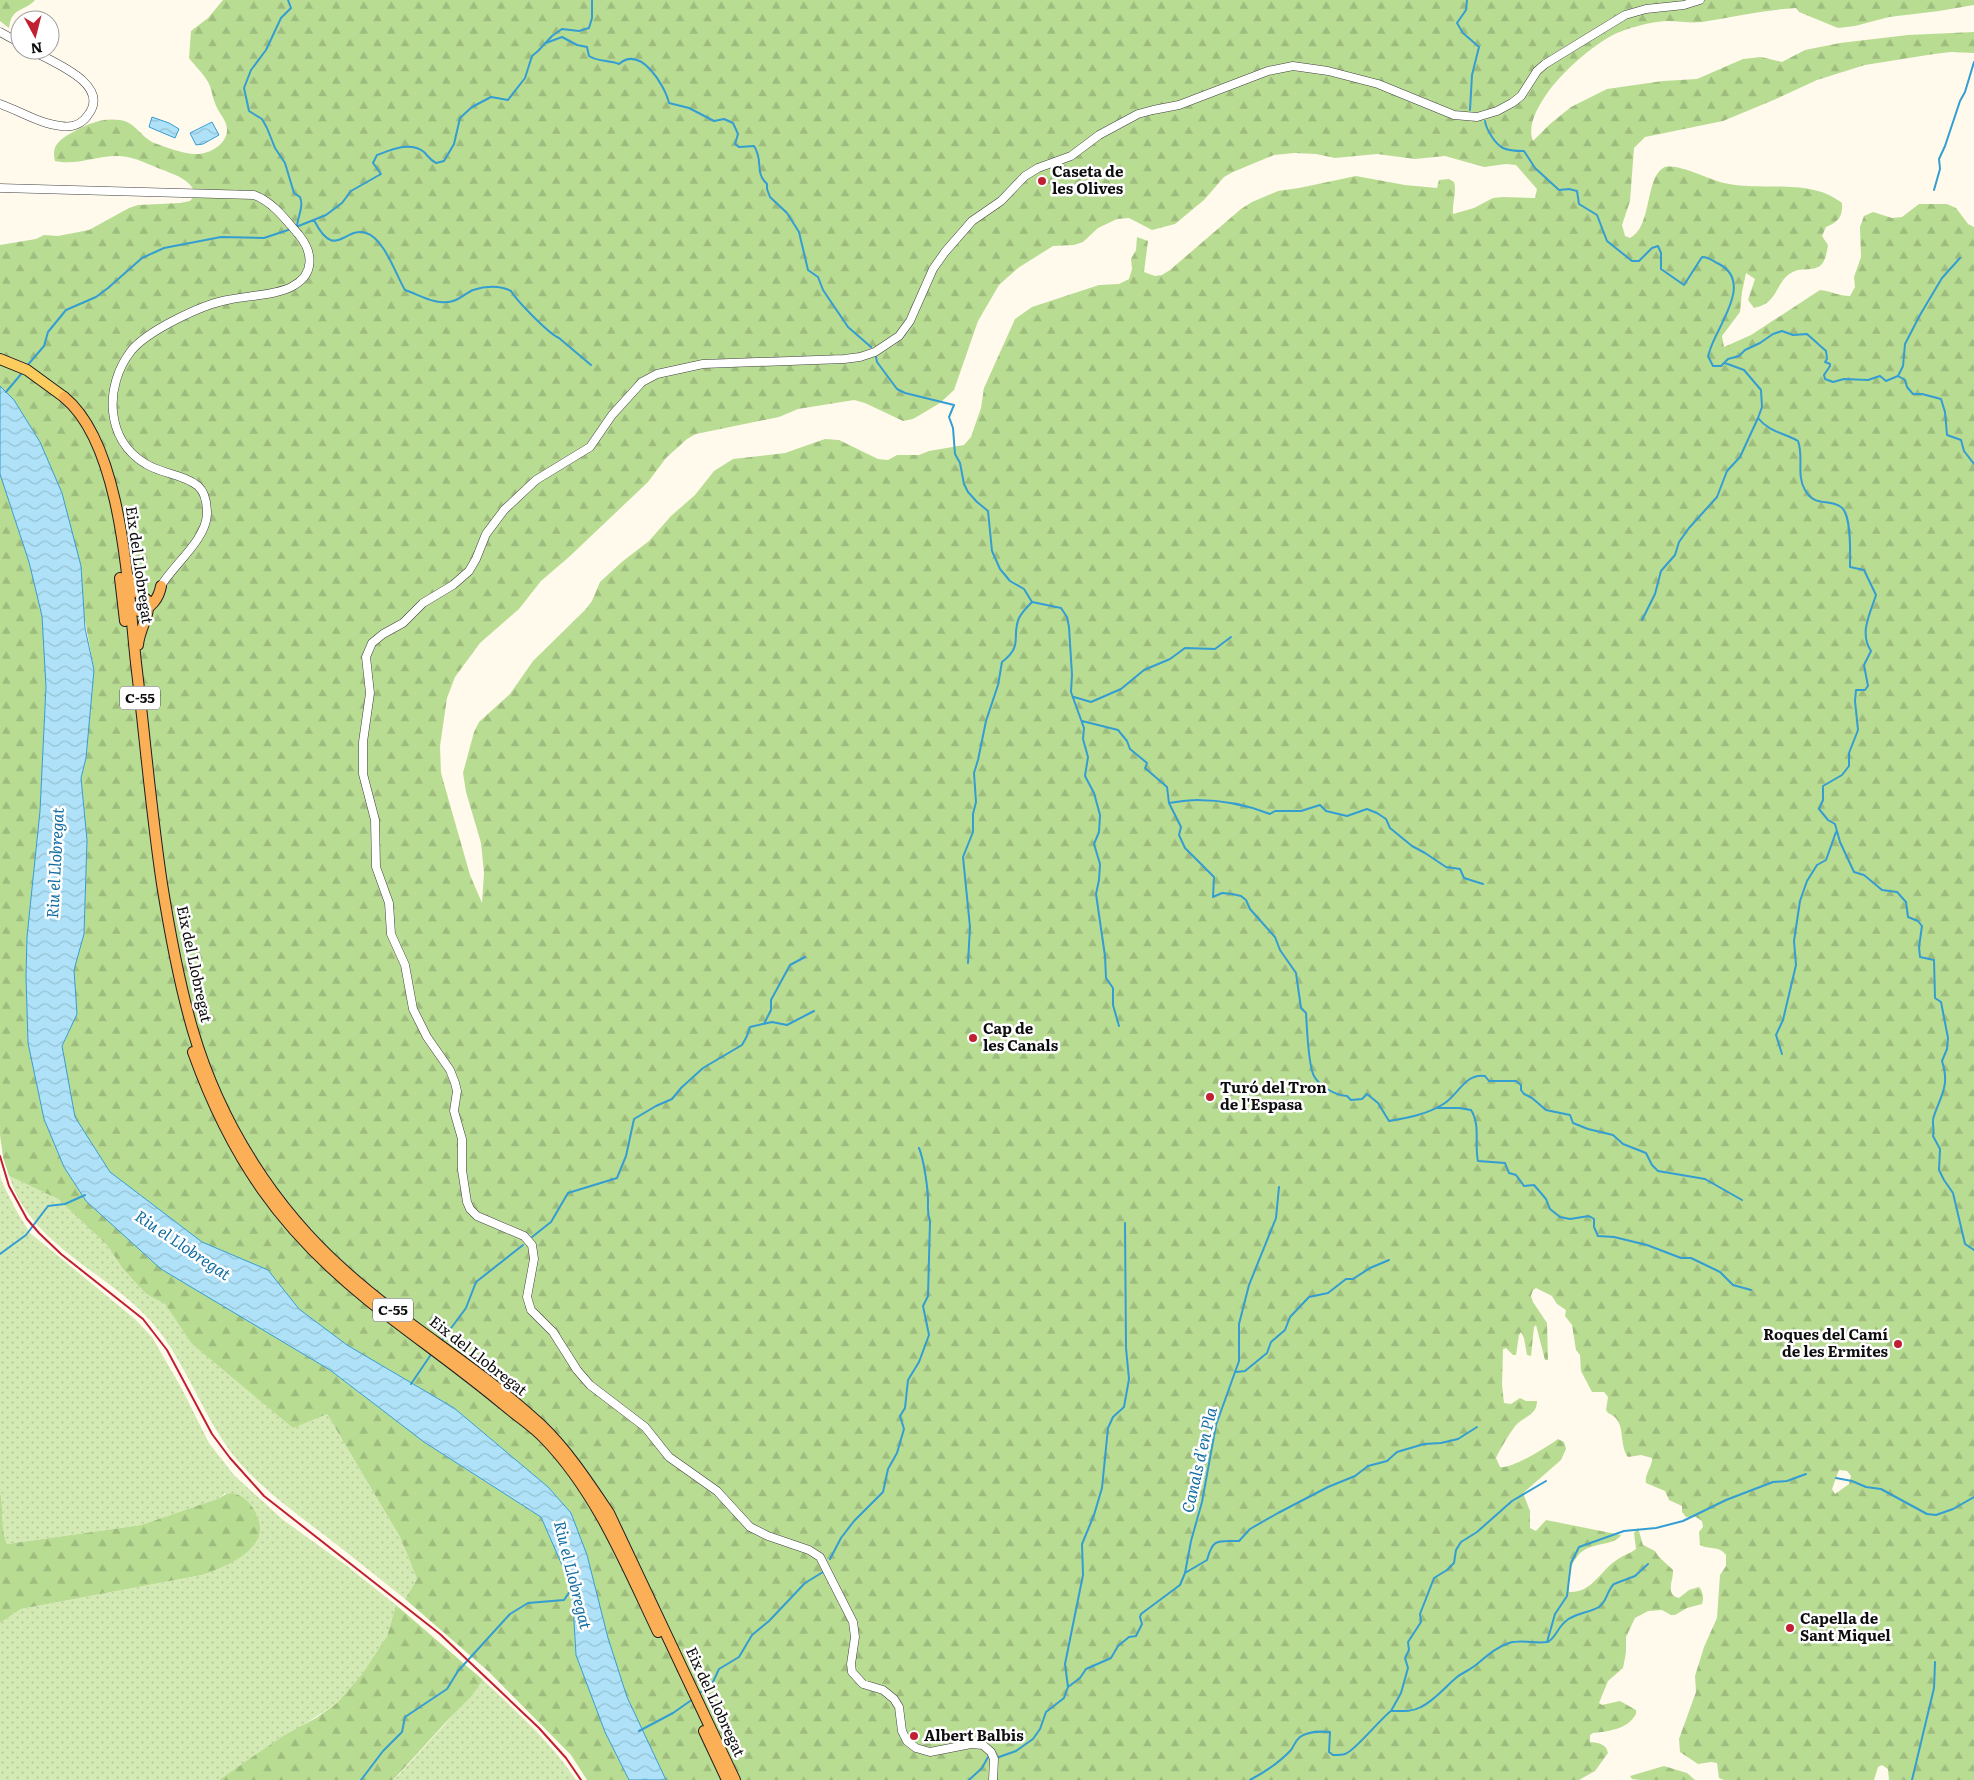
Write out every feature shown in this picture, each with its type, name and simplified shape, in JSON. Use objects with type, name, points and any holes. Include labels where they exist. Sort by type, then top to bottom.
[{"type":"highway","name":"Eix del Llobregat","points":[[64,397],[84,427],[96,456],[109,501],[117,554],[153,862],[173,977],[188,1038],[207,1091],[230,1139],[256,1184],[295,1232],[325,1264],[369,1301],[462,1370],[544,1438],[569,1467],[602,1517],[727,1780]]},
{"type":"highway","name":"Eix del Llobregat","points":[[64,397],[74,406],[93,434],[107,470],[117,508],[162,883],[181,987],[194,1035],[229,1121],[262,1178],[313,1241],[369,1292],[472,1369],[540,1425],[582,1472],[613,1522],[735,1780]]},
{"type":"highway","name":"C-55","points":[[117,554],[121,559],[125,593],[130,606],[127,611],[129,632],[127,640]]},
{"type":"highway","points":[[125,564],[134,586],[145,600]]},
{"type":"highway","points":[[137,671],[138,639],[145,600],[161,586]]},
{"type":"highway","points":[[130,606],[134,599],[145,600]]},
{"type":"main road","name":"Eix del Llobregat","points":[[0,358],[27,370],[64,397]]},
{"type":"street","points":[[993,1780],[994,1760],[991,1752],[983,1745],[971,1744],[930,1752],[916,1748],[907,1741],[902,1731],[899,1707],[894,1698],[883,1690],[863,1684],[852,1672],[851,1664],[855,1637],[853,1622],[820,1556],[750,1527],[717,1491],[670,1457],[645,1427],[590,1385],[553,1332],[531,1310],[527,1297],[534,1259],[532,1245],[524,1236],[477,1216],[470,1209],[467,1202],[462,1170],[462,1139],[454,1111],[456,1087],[453,1075],[434,1048],[414,1013],[405,965],[391,934],[389,903],[376,867],[375,820],[363,774],[363,755],[370,693],[366,657],[372,643],[383,634],[403,623],[423,603],[453,585],[469,571],[486,534],[499,516],[536,480],[590,447],[612,415],[642,382],[657,374],[703,364],[844,359],[865,356],[884,347],[896,339],[906,328],[934,270],[962,231],[976,217],[1004,198],[1025,176],[1038,168],[1071,156],[1107,130],[1138,114],[1185,104],[1268,71],[1288,67],[1313,68],[1378,84],[1454,115],[1467,118],[1482,116],[1512,104],[1521,96],[1537,71],[1545,64],[1624,15],[1646,8],[1684,5],[1700,0]]},
{"type":"street","points":[[0,104],[47,123],[63,127],[80,123],[91,112],[94,105],[93,96],[86,83],[48,60]]},
{"type":"street","points":[[0,188],[248,194],[263,199],[276,209],[300,236],[308,250],[310,263],[308,270],[294,286],[216,303],[176,320],[140,342],[131,352],[117,375],[112,394],[113,411],[118,432],[124,444],[147,465],[197,485],[206,500],[207,514],[204,528],[161,586]]},
{"type":"green space","points":[[0,0],[35,0],[20,10],[10,10],[9,28],[0,21]]},
{"type":"green space","points":[[223,0],[1974,0],[1974,5],[1889,17],[1855,26],[1838,28],[1799,12],[1796,8],[1702,22],[1663,21],[1632,28],[1617,33],[1598,44],[1568,69],[1552,87],[1536,111],[1531,135],[1533,141],[1571,107],[1607,89],[1663,81],[1697,79],[1743,59],[1761,57],[1782,62],[1805,50],[1840,43],[1908,35],[1974,32],[1974,53],[1951,52],[1865,65],[1817,80],[1723,121],[1645,137],[1634,148],[1630,201],[1622,225],[1625,236],[1630,238],[1637,232],[1642,224],[1653,182],[1663,168],[1668,167],[1683,169],[1724,183],[1815,190],[1829,195],[1842,203],[1841,215],[1834,223],[1826,227],[1822,236],[1828,245],[1822,264],[1812,269],[1797,271],[1788,275],[1769,301],[1764,305],[1754,308],[1748,300],[1755,279],[1746,273],[1740,312],[1722,336],[1724,347],[1751,335],[1820,290],[1850,296],[1855,287],[1854,277],[1861,257],[1860,227],[1864,216],[1873,212],[1892,218],[1902,217],[1919,204],[1947,204],[1956,208],[1968,224],[1974,227],[1974,1780],[1889,1780],[1888,1769],[1882,1765],[1878,1767],[1874,1780],[1724,1780],[1719,1778],[1717,1763],[1698,1764],[1680,1752],[1679,1739],[1696,1692],[1695,1676],[1704,1647],[1717,1618],[1720,1575],[1726,1566],[1726,1555],[1720,1550],[1700,1545],[1699,1532],[1703,1527],[1702,1521],[1696,1517],[1686,1517],[1682,1512],[1682,1506],[1669,1500],[1665,1491],[1646,1483],[1646,1476],[1652,1458],[1641,1455],[1628,1457],[1624,1448],[1620,1425],[1614,1416],[1606,1410],[1608,1397],[1604,1392],[1592,1392],[1581,1371],[1580,1355],[1576,1350],[1572,1325],[1565,1316],[1566,1310],[1557,1304],[1552,1296],[1536,1288],[1531,1296],[1547,1323],[1548,1360],[1545,1360],[1536,1325],[1534,1327],[1531,1356],[1527,1355],[1521,1332],[1516,1355],[1513,1355],[1506,1348],[1503,1349],[1502,1385],[1504,1403],[1511,1404],[1520,1398],[1526,1401],[1537,1401],[1533,1412],[1515,1427],[1496,1458],[1500,1467],[1505,1467],[1529,1457],[1558,1439],[1564,1442],[1566,1449],[1561,1460],[1523,1493],[1530,1511],[1530,1528],[1536,1531],[1546,1520],[1621,1535],[1616,1540],[1588,1548],[1581,1553],[1575,1560],[1570,1572],[1569,1592],[1584,1589],[1612,1564],[1636,1549],[1634,1533],[1638,1528],[1643,1545],[1655,1551],[1673,1570],[1671,1590],[1674,1596],[1679,1598],[1689,1590],[1699,1587],[1703,1595],[1702,1604],[1687,1608],[1675,1615],[1662,1610],[1648,1611],[1635,1618],[1626,1637],[1623,1668],[1608,1681],[1599,1703],[1602,1705],[1620,1701],[1636,1710],[1636,1714],[1623,1727],[1590,1735],[1590,1742],[1604,1745],[1608,1753],[1595,1771],[1579,1780],[666,1780],[627,1697],[608,1638],[587,1555],[571,1513],[548,1487],[454,1408],[347,1345],[299,1309],[268,1270],[202,1242],[110,1172],[75,1117],[62,1046],[77,1014],[74,970],[84,934],[87,840],[81,778],[86,758],[94,670],[62,493],[40,442],[14,400],[0,386],[0,245],[36,239],[44,235],[58,236],[89,230],[138,205],[190,201],[196,194],[186,181],[174,174],[137,160],[112,156],[63,162],[55,161],[54,153],[57,144],[72,132],[92,123],[113,119],[125,121],[154,143],[185,153],[205,153],[220,145],[226,136],[226,124],[216,107],[208,82],[189,58],[191,31],[208,18]],"holes":[[[1294,153],[1316,154],[1335,158],[1377,154],[1415,159],[1445,156],[1484,167],[1506,164],[1516,165],[1537,189],[1535,198],[1493,198],[1474,208],[1453,214],[1455,186],[1454,182],[1449,179],[1439,180],[1437,188],[1405,185],[1356,176],[1278,191],[1241,209],[1170,270],[1162,275],[1155,276],[1144,272],[1148,241],[1137,237],[1136,250],[1131,259],[1132,269],[1129,279],[1119,284],[1099,285],[1032,307],[1015,319],[984,388],[981,408],[971,437],[964,445],[929,451],[919,455],[897,455],[888,460],[878,459],[839,440],[825,439],[785,453],[733,459],[714,471],[695,495],[671,516],[649,541],[600,582],[592,601],[585,610],[533,661],[510,694],[479,722],[474,732],[463,773],[466,792],[481,843],[484,873],[482,903],[470,875],[441,773],[440,746],[447,698],[455,677],[480,643],[519,609],[541,581],[648,482],[666,458],[687,439],[696,434],[779,417],[798,409],[854,400],[865,403],[903,421],[913,419],[940,403],[954,390],[978,321],[999,285],[1018,268],[1053,246],[1074,245],[1083,242],[1098,228],[1117,219],[1129,218],[1152,230],[1175,224],[1204,200],[1224,177],[1274,155]],[[1839,1470],[1847,1471],[1851,1476],[1849,1484],[1835,1494],[1832,1489]]]},
{"type":"green space","points":[[0,474],[29,562],[42,616],[46,687],[40,811],[27,937],[28,1043],[44,1119],[64,1167],[86,1201],[278,1338],[330,1370],[424,1442],[541,1517],[572,1588],[576,1655],[605,1732],[629,1780],[587,1780],[571,1755],[488,1671],[405,1599],[417,1579],[400,1537],[327,1414],[293,1428],[191,1343],[165,1304],[146,1294],[123,1269],[107,1245],[58,1199],[9,1176],[3,1157],[0,1135]]},
{"type":"green space","points":[[0,1173],[1,1180],[16,1210],[30,1233],[135,1319],[152,1337],[182,1389],[209,1443],[234,1475],[282,1519],[347,1566],[396,1605],[387,1636],[362,1674],[337,1703],[219,1780],[0,1780],[0,1623],[21,1609],[202,1575],[225,1566],[248,1550],[225,1493],[220,1498],[141,1525],[7,1544],[0,1491]]},
{"type":"green space","points":[[9,1176],[58,1199],[107,1245],[123,1269],[146,1294],[165,1304],[191,1343],[327,1414],[400,1537],[417,1579],[405,1599],[281,1502],[248,1472],[225,1444],[213,1425],[182,1367],[159,1331],[127,1298],[49,1237],[19,1199]]},
{"type":"green space","points":[[0,1491],[7,1544],[141,1525],[228,1494],[236,1494],[244,1498],[251,1505],[259,1523],[260,1532],[252,1547],[240,1558],[202,1575],[21,1609],[0,1623]]},
{"type":"green space","points":[[396,1605],[483,1680],[472,1696],[396,1777],[392,1780],[219,1780],[283,1736],[316,1718],[337,1703],[362,1674],[387,1636]]},
{"type":"green space","points":[[483,1680],[544,1740],[576,1780],[392,1780],[397,1777],[472,1696]]},
{"type":"green space","points":[[1664,1766],[1687,1773],[1695,1780],[1640,1780],[1632,1779],[1630,1776]]},
{"type":"water","points":[[152,117],[179,129],[175,138],[149,127]]},
{"type":"water","points":[[212,122],[219,135],[203,144],[196,145],[190,133]]},
{"type":"water","name":"Riu el Llobregat","points":[[0,386],[14,400],[40,442],[62,493],[81,566],[85,628],[94,670],[86,758],[81,778],[87,840],[84,934],[74,970],[77,1014],[62,1046],[75,1117],[110,1172],[202,1242],[268,1270],[299,1309],[347,1345],[454,1408],[548,1487],[571,1513],[587,1555],[608,1638],[627,1697],[666,1780],[629,1780],[605,1732],[576,1655],[572,1588],[541,1517],[424,1442],[330,1370],[161,1269],[86,1201],[64,1167],[44,1119],[28,1043],[27,937],[40,811],[46,687],[42,616],[29,562],[0,474]]},
{"type":"waterway","points":[[288,0],[291,8],[281,18],[266,50],[251,70],[244,88],[249,111],[262,119],[275,148],[285,163],[294,193],[300,197],[301,208],[297,226]]},
{"type":"waterway","points":[[296,227],[326,215],[342,203],[351,191],[381,174],[373,163],[377,155],[400,148],[413,147],[424,152],[436,163],[444,161],[454,144],[460,118],[472,107],[491,97],[508,100],[525,78],[532,56],[562,29],[579,31],[589,28],[592,18],[592,0]]},
{"type":"waterway","points":[[1467,0],[1466,10],[1457,23],[1463,33],[1479,47],[1472,75],[1470,110]]},
{"type":"waterway","points":[[546,43],[562,37],[577,45],[587,47],[589,56],[596,59],[619,64],[627,60],[636,60],[651,70],[663,87],[669,103],[689,108],[714,121],[724,119],[733,123],[738,134],[735,144],[739,147],[754,146],[757,151],[761,175],[767,184],[770,197],[787,213],[799,232],[808,270],[818,277],[823,290],[848,327],[871,347]]},
{"type":"waterway","points":[[1934,190],[1940,169],[1939,159],[1965,92],[1974,62]]},
{"type":"waterway","points":[[1485,121],[1491,136],[1500,146],[1508,150],[1524,151],[1535,168],[1559,190],[1569,189],[1577,191],[1579,204],[1597,215],[1607,241],[1632,261],[1639,261],[1652,248],[1658,246],[1661,253],[1661,269],[1684,285],[1702,257],[1711,259],[1729,272],[1733,282],[1733,293],[1730,305],[1708,356],[1713,366],[1721,366],[1728,359],[1739,356],[1745,350],[1773,334],[1782,331],[1793,335],[1807,334],[1826,351],[1827,359],[1825,362],[1830,364],[1830,366],[1824,375],[1825,379],[1833,382],[1844,379],[1868,380],[1880,376],[1886,381],[1898,376],[1905,380],[1907,387],[1913,394],[1922,394],[1941,399],[1945,412],[1947,435],[1961,440],[1964,451],[1974,464]]},
{"type":"waterway","points":[[314,220],[321,232],[328,239],[334,241],[358,232],[372,236],[384,249],[405,290],[428,299],[440,302],[453,301],[473,290],[487,287],[497,287],[511,291],[541,324],[591,365]]},
{"type":"waterway","points":[[26,367],[44,346],[48,332],[66,310],[96,297],[142,258],[164,248],[221,237],[264,238],[291,229]]},
{"type":"waterway","points":[[1898,376],[1903,366],[1905,344],[1920,315],[1942,278],[1960,258]]},
{"type":"waterway","points":[[876,357],[877,362],[897,389],[905,393],[954,405],[949,417],[953,428],[955,454],[960,463],[964,484],[968,492],[988,511],[992,551],[1000,569],[1010,581],[1024,589],[1032,602]]},
{"type":"waterway","points":[[1725,363],[1744,370],[1761,390],[1762,407],[1758,418],[1762,423],[1798,441],[1802,484],[1809,496],[1818,501],[1836,504],[1845,511],[1850,535],[1850,567],[1864,570],[1876,595],[1866,630],[1866,637],[1871,651],[1864,665],[1868,686],[1865,690],[1856,690],[1855,701],[1858,730],[1849,753],[1849,766],[1842,775],[1823,786],[1823,800],[1819,809],[1828,820],[1835,824],[1840,842],[1854,872],[1864,875],[1882,890],[1897,892],[1906,902],[1908,917],[1918,921],[1922,926],[1919,947],[1920,957],[1934,960],[1935,998],[1941,1002],[1948,1038],[1947,1049],[1942,1061],[1945,1084],[1933,1118],[1933,1136],[1940,1149],[1939,1170],[1953,1193],[1965,1244],[1974,1250]]},
{"type":"waterway","points":[[6,392],[22,373]]},
{"type":"waterway","points":[[1642,620],[1655,594],[1661,571],[1675,555],[1679,542],[1689,528],[1717,497],[1727,471],[1740,457],[1758,418]]},
{"type":"waterway","points":[[1032,602],[1061,608],[1067,617],[1072,675],[1071,692],[1084,728],[1083,739],[1088,757],[1085,776],[1094,793],[1100,815],[1099,832],[1094,844],[1100,864],[1096,894],[1105,956],[1106,978],[1113,988],[1113,1005],[1119,1026]]},
{"type":"waterway","points":[[968,963],[970,927],[963,857],[973,832],[973,814],[976,802],[974,773],[986,721],[998,685],[1002,662],[1013,651],[1019,618],[1032,602]]},
{"type":"waterway","points":[[1074,697],[1091,702],[1121,689],[1144,670],[1170,659],[1185,648],[1215,649],[1231,637]]},
{"type":"waterway","points":[[1082,721],[1118,730],[1127,741],[1130,749],[1147,763],[1145,768],[1167,787],[1169,803],[1181,827],[1179,835],[1185,848],[1214,877],[1213,897],[1222,893],[1241,896],[1275,937],[1280,950],[1296,973],[1301,1008],[1306,1013],[1310,1063],[1314,1076],[1324,1087],[1347,1096],[1351,1100],[1362,1099],[1367,1094],[1378,1103],[1389,1121],[1418,1115],[1439,1107],[1468,1081],[1478,1076],[1485,1076],[1489,1081],[1516,1081],[1521,1085],[1521,1090],[1524,1094],[1546,1110],[1570,1115],[1573,1123],[1613,1135],[1623,1144],[1646,1153],[1652,1165],[1658,1171],[1705,1179],[1742,1200]]},
{"type":"waterway","points":[[1169,803],[1193,800],[1225,802],[1270,814],[1275,811],[1301,811],[1320,805],[1326,811],[1347,816],[1367,809],[1386,819],[1390,828],[1412,846],[1446,867],[1460,869],[1464,878],[1483,884]]},
{"type":"waterway","points":[[1782,1054],[1776,1035],[1783,1020],[1796,965],[1794,941],[1800,901],[1807,881],[1817,865],[1826,860],[1836,832]]},
{"type":"waterway","points":[[764,1024],[771,1010],[771,1000],[790,965],[805,957]]},
{"type":"waterway","points":[[532,1237],[551,1222],[568,1193],[617,1178],[626,1156],[634,1119],[672,1099],[703,1068],[742,1045],[750,1027],[772,1022],[787,1025],[814,1011]]},
{"type":"waterway","points":[[1436,1108],[1471,1110],[1477,1129],[1478,1161],[1505,1163],[1509,1173],[1516,1175],[1524,1186],[1534,1185],[1546,1199],[1550,1209],[1560,1217],[1570,1219],[1589,1216],[1594,1219],[1594,1227],[1598,1236],[1614,1237],[1647,1245],[1681,1258],[1691,1258],[1720,1272],[1733,1285],[1751,1290]]},
{"type":"waterway","points":[[830,1559],[841,1538],[854,1521],[883,1492],[888,1469],[897,1453],[904,1429],[900,1416],[905,1408],[908,1380],[919,1362],[929,1335],[923,1306],[928,1296],[930,1221],[923,1160],[919,1148]]},
{"type":"waterway","name":"Canals d'en Pla","points":[[1068,1687],[1080,1678],[1086,1669],[1111,1658],[1118,1646],[1129,1637],[1136,1636],[1142,1624],[1141,1614],[1180,1585],[1185,1573],[1191,1541],[1202,1502],[1216,1425],[1239,1361],[1239,1324],[1249,1285],[1276,1218],[1279,1187]]},
{"type":"waterway","points":[[0,1254],[26,1235],[48,1206],[65,1204],[85,1195]]},
{"type":"waterway","points":[[999,1757],[1016,1751],[1033,1739],[1040,1729],[1046,1712],[1064,1698],[1068,1687],[1065,1664],[1083,1575],[1082,1544],[1094,1515],[1102,1488],[1108,1428],[1113,1417],[1124,1407],[1129,1379],[1126,1348],[1125,1223]]},
{"type":"waterway","points":[[443,1339],[466,1308],[476,1282],[523,1245]]},
{"type":"waterway","points":[[1236,1372],[1245,1371],[1267,1353],[1271,1342],[1285,1330],[1290,1317],[1309,1297],[1328,1293],[1346,1279],[1353,1279],[1370,1268],[1389,1260]]},
{"type":"waterway","points":[[411,1384],[432,1353]]},
{"type":"waterway","points":[[1185,1573],[1207,1560],[1211,1548],[1217,1542],[1239,1541],[1250,1529],[1328,1487],[1355,1476],[1368,1466],[1387,1461],[1397,1452],[1424,1444],[1458,1439],[1477,1427]]},
{"type":"waterway","points":[[1250,1780],[1282,1759],[1303,1735],[1314,1732],[1330,1732],[1329,1752],[1333,1755],[1345,1754],[1355,1747],[1391,1711],[1418,1709],[1435,1697],[1457,1677],[1499,1648],[1514,1642],[1547,1642],[1555,1614],[1567,1596],[1571,1563],[1579,1547],[1624,1531],[1656,1528],[1683,1521],[1726,1500],[1773,1482],[1787,1481],[1806,1474]]},
{"type":"waterway","points":[[1836,1478],[1852,1481],[1866,1487],[1881,1489],[1927,1514],[1936,1515],[1953,1509],[1974,1497]]},
{"type":"waterway","points":[[1391,1711],[1401,1693],[1408,1668],[1405,1658],[1409,1650],[1408,1642],[1421,1622],[1420,1614],[1434,1578],[1454,1563],[1456,1550],[1461,1542],[1477,1532],[1512,1501],[1546,1481]]},
{"type":"waterway","points":[[1548,1642],[1566,1621],[1602,1605],[1614,1584],[1635,1576],[1648,1564]]},
{"type":"waterway","points":[[698,1694],[712,1684],[719,1669],[739,1657],[752,1635],[769,1621],[805,1583],[823,1572]]},
{"type":"waterway","name":"Riu el Llobregat","points":[[361,1780],[383,1751],[402,1732],[405,1717],[447,1689],[458,1671],[510,1614],[528,1603],[564,1600],[573,1587]]},
{"type":"waterway","points":[[1912,1780],[1934,1688],[1935,1662]]},
{"type":"waterway","points":[[639,1731],[673,1713],[693,1699]]},
{"type":"waterway","points":[[969,1780],[982,1768],[988,1757]]},
{"type":"railway","points":[[0,1156],[9,1186],[27,1219],[61,1254],[143,1319],[167,1350],[212,1434],[230,1458],[264,1496],[440,1634],[539,1728],[566,1758],[581,1780]]},
{"type":"place","name":"Caseta de les Olives","points":[[1042,181]]},
{"type":"place","name":"Cap de les Canals","points":[[973,1038]]},
{"type":"place","name":"Turó del Tron de l'Espasa","points":[[1210,1097]]},
{"type":"place","name":"Roques del Camí de les Ermites","points":[[1898,1344]]},
{"type":"place","name":"Capella de Sant Miquel","points":[[1790,1628]]},
{"type":"place","name":"Albert Balbis","points":[[914,1736]]}]
